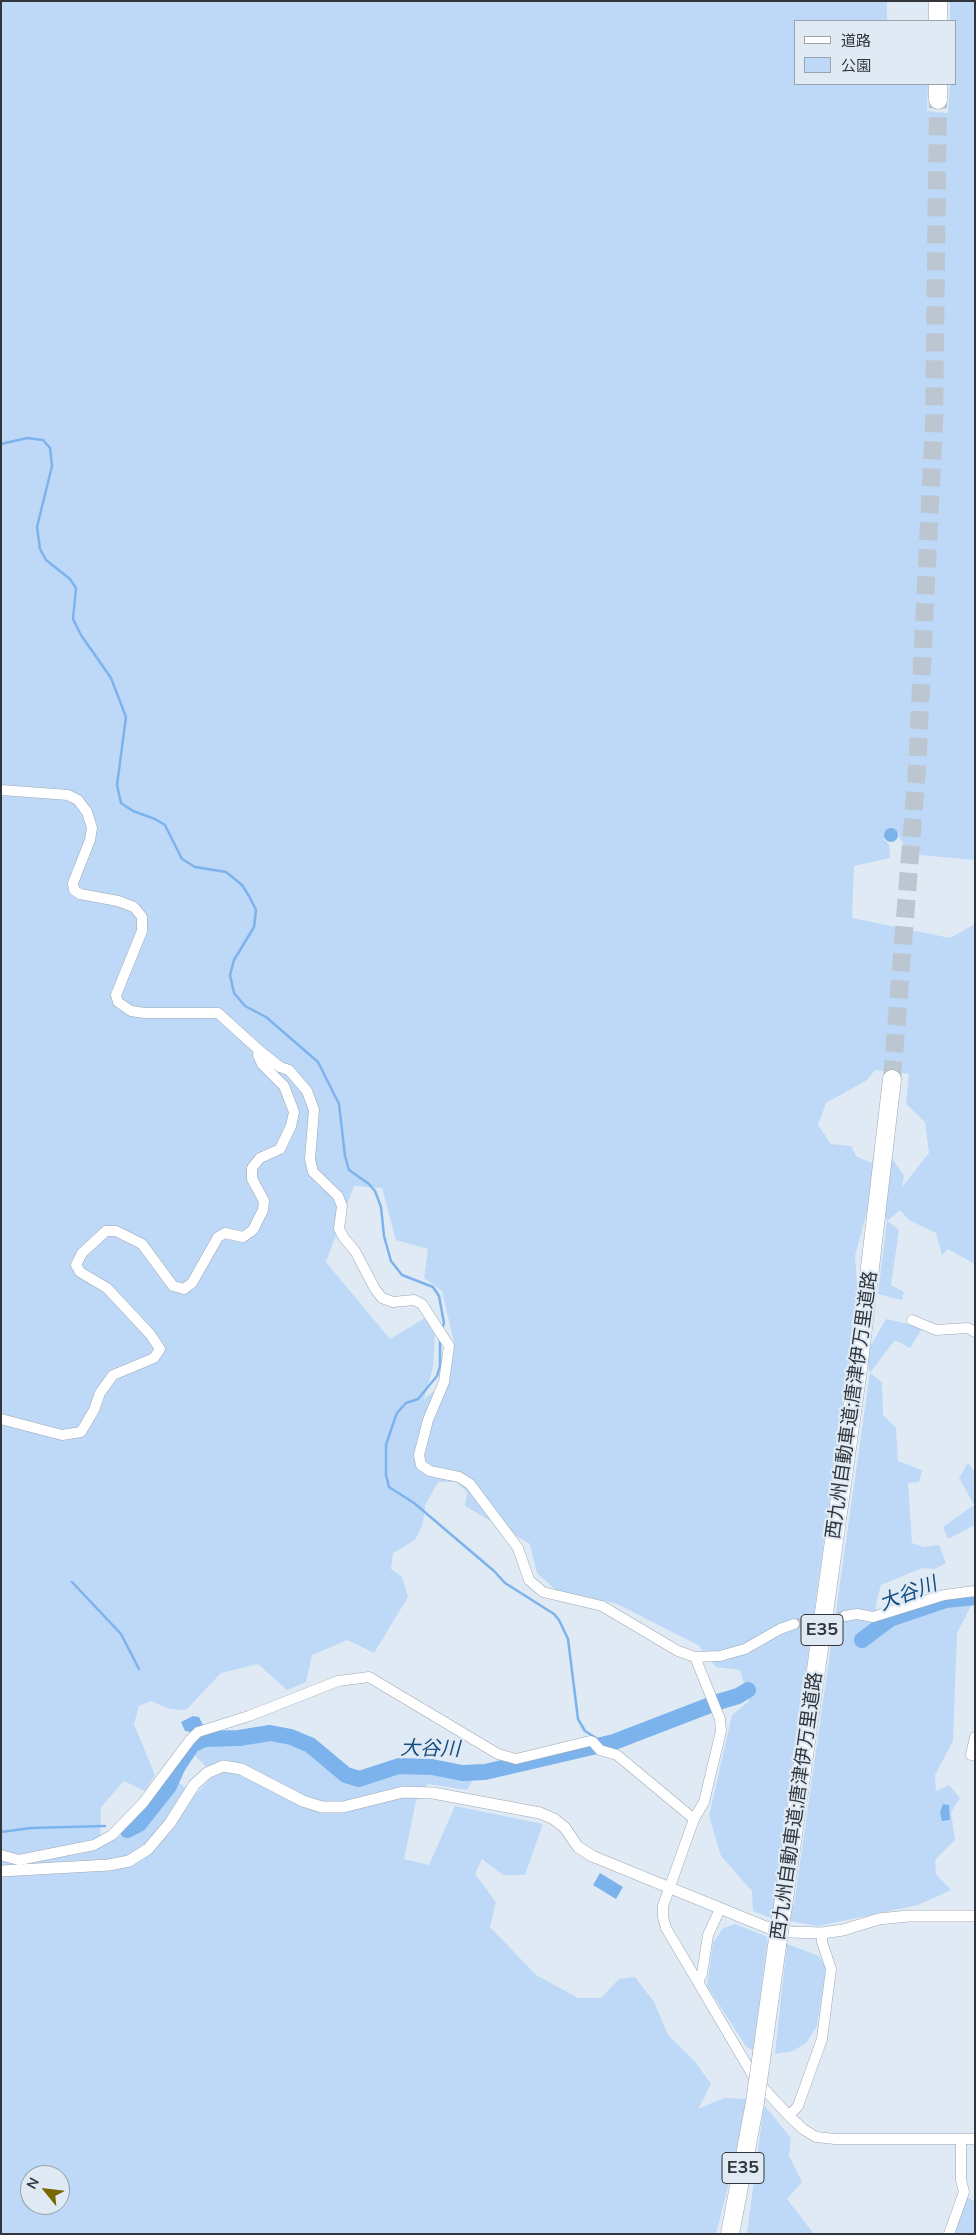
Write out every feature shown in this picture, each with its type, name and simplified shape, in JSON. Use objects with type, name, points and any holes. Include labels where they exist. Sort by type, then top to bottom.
[{"type":"highway","points":[[938,1],[938,20]]},
{"type":"highway","name":"西九州自動車道;唐津伊万里道路","points":[[730,2234],[755,2102],[784,1899],[859,1362],[892,1079]]},
{"type":"street","points":[[1,790],[68,795],[78,800],[87,812],[92,828],[90,840],[72,883],[74,890],[80,894],[118,901],[134,907],[142,917],[142,931],[116,995],[118,1002],[131,1011],[145,1013],[218,1013],[260,1051],[280,1067],[289,1070],[307,1091],[314,1110],[310,1159],[314,1172],[338,1196],[342,1206],[339,1229],[355,1251],[375,1289],[382,1298],[393,1302],[414,1300],[422,1304],[438,1325],[450,1346],[444,1382],[428,1420],[419,1455],[421,1464],[430,1471],[459,1477],[470,1484],[518,1548],[529,1580],[543,1592],[602,1606],[678,1651],[695,1657],[720,1656],[744,1649],[780,1629],[794,1624]]},
{"type":"street","points":[[1,1418],[62,1435],[81,1432],[94,1410],[100,1393],[113,1375],[154,1358],[160,1349],[150,1334],[107,1288],[80,1272],[76,1265],[82,1252],[106,1231],[116,1231],[142,1244],[173,1286],[184,1288],[192,1283],[218,1237],[225,1233],[244,1237],[253,1230],[264,1210],[264,1201],[252,1179],[252,1168],[260,1158],[280,1149],[291,1126],[294,1112],[284,1086],[262,1064],[258,1055],[260,1051]]},
{"type":"street","points":[[912,1320],[936,1330],[968,1328],[975,1332]]},
{"type":"street","points":[[845,1616],[857,1614],[873,1617],[944,1595],[975,1591]]},
{"type":"street","points":[[695,1657],[720,1719],[721,1731],[704,1802],[694,1820],[663,1906],[666,1928],[755,2079],[803,2129],[816,2137],[835,2139],[975,2139]]},
{"type":"street","points":[[1,1855],[19,1860],[94,1845],[112,1835],[144,1803],[190,1740],[198,1732],[249,1716],[338,1681],[369,1677],[498,1754],[516,1759],[590,1741],[617,1755],[694,1820]]},
{"type":"street","points":[[975,1737],[971,1755],[975,1756]]},
{"type":"street","points":[[1,1871],[109,1865],[129,1861],[148,1849],[154,1842],[170,1823],[194,1785],[207,1773],[222,1766],[241,1769],[304,1801],[322,1807],[343,1808],[403,1792],[433,1792],[540,1813],[554,1819],[565,1828],[578,1847],[592,1856],[766,1927],[791,1932],[822,1933],[842,1930],[879,1919],[908,1916],[975,1916]]},
{"type":"street","points":[[698,1982],[702,1974],[708,1935],[720,1909]]},
{"type":"street","points":[[789,2116],[798,2106],[822,2039],[832,1969],[822,1942],[822,1933]]},
{"type":"street","points":[[949,2234],[964,2192],[961,2180],[961,2139]]},
{"type":"green space","points":[[1,1],[887,1],[887,20],[794,20],[794,85],[928,85],[927,111],[948,113],[950,85],[956,85],[956,20],[950,20],[950,1],[975,1],[975,860],[909,854],[899,837],[899,832],[883,839],[889,844],[890,858],[854,866],[852,918],[950,938],[975,924],[975,1264],[948,1249],[942,1255],[936,1233],[909,1220],[900,1210],[887,1221],[884,1210],[868,1208],[855,1256],[858,1297],[857,1340],[870,1347],[886,1319],[923,1327],[910,1348],[895,1340],[870,1373],[882,1382],[883,1415],[896,1428],[898,1461],[922,1470],[919,1482],[908,1483],[912,1543],[924,1547],[939,1545],[946,1563],[935,1569],[922,1568],[881,1585],[876,1604],[877,1631],[944,1605],[975,1604],[971,1606],[957,1633],[953,1741],[935,1775],[936,1791],[949,1785],[960,1798],[951,1812],[955,1840],[935,1860],[936,1874],[951,1890],[918,1905],[818,1926],[771,1918],[753,1911],[752,1891],[721,1856],[709,1816],[732,1715],[749,1701],[740,1670],[716,1667],[698,1645],[615,1603],[557,1591],[537,1573],[530,1544],[465,1506],[467,1492],[456,1482],[438,1482],[425,1505],[423,1524],[415,1540],[393,1553],[391,1569],[402,1577],[408,1597],[374,1653],[347,1640],[312,1655],[306,1682],[287,1690],[258,1664],[221,1673],[186,1710],[170,1709],[151,1701],[139,1706],[134,1724],[155,1775],[145,1791],[124,1781],[101,1807],[100,1842],[124,1835],[171,1777],[195,1795],[214,1775],[188,1748],[200,1735],[270,1738],[309,1747],[344,1777],[359,1782],[396,1769],[434,1772],[473,1780],[467,1790],[428,1784],[416,1801],[404,1859],[429,1865],[455,1806],[543,1824],[525,1875],[503,1875],[482,1859],[475,1874],[496,1902],[490,1927],[536,1975],[578,1998],[601,1998],[619,1979],[635,1977],[654,2002],[668,2035],[696,2063],[711,2084],[698,2109],[724,2098],[746,2099],[742,2131],[716,2234],[1,2234]],"holes":[[[875,1070],[909,1074],[906,1104],[925,1122],[929,1153],[902,1187],[904,1176],[891,1157],[875,1156],[871,1163],[856,1156],[851,1146],[831,1144],[818,1125],[826,1103],[867,1080]],[[354,1186],[382,1188],[396,1240],[428,1249],[424,1278],[442,1291],[454,1342],[449,1380],[424,1399],[433,1367],[435,1335],[425,1318],[390,1339],[326,1262]],[[849,1360],[867,1361],[870,1373],[794,1905],[774,1902]]]},
{"type":"green space","points":[[887,1221],[899,1230],[891,1285],[904,1292],[902,1300],[878,1294]]},
{"type":"green space","points":[[968,1463],[975,1472],[975,1525],[948,1539],[943,1527],[974,1505],[959,1478]]},
{"type":"green space","points":[[735,1924],[768,1937],[753,2051],[746,2046],[707,1986],[713,1943],[723,1928]]},
{"type":"green space","points":[[787,1944],[819,1956],[826,1968],[817,2026],[806,2043],[793,2051],[775,2054]]},
{"type":"green space","points":[[764,2105],[791,2138],[789,2156],[802,2182],[787,2199],[814,2234],[747,2234]]},
{"type":"green space","points":[[967,2197],[975,2202],[975,2234],[954,2234]]},
{"type":"water","points":[[888,828],[894,828],[898,835],[894,842],[888,842],[884,838],[884,832]]},
{"type":"water","points":[[193,1716],[199,1717],[203,1725],[191,1732],[185,1731],[181,1722]]},
{"type":"water","points":[[943,1804],[949,1805],[950,1820],[942,1821],[940,1812]]},
{"type":"water","points":[[600,1873],[623,1887],[616,1899],[593,1885]]},
{"type":"waterway","points":[[1,444],[27,438],[43,440],[50,448],[52,466],[37,527],[40,549],[46,560],[70,579],[76,588],[73,619],[81,635],[111,678],[126,717],[117,785],[121,803],[133,811],[165,825],[182,859],[195,867],[226,872],[242,885],[249,896],[256,910],[254,927],[234,960],[230,975],[234,993],[245,1006],[266,1017],[318,1062],[339,1104],[345,1156],[349,1170],[369,1184],[375,1191],[381,1207],[384,1236],[391,1261],[402,1275],[433,1287],[439,1296],[444,1323],[442,1330]]},
{"type":"waterway","points":[[440,1337],[440,1366],[437,1376],[418,1399],[406,1403],[397,1413],[393,1424],[386,1445],[386,1475],[389,1487],[414,1503],[494,1571],[505,1583],[554,1614],[568,1639],[578,1719],[585,1731],[604,1743]]},
{"type":"waterway","points":[[72,1582],[121,1634],[139,1669]]},
{"type":"waterway","name":"大谷川","points":[[862,1640],[890,1619],[946,1600],[975,1597]]},
{"type":"waterway","name":"大谷川","points":[[127,1830],[139,1824],[169,1786],[178,1766],[192,1745],[204,1739],[239,1738],[270,1733],[291,1737],[310,1745],[346,1775],[359,1779],[399,1766],[432,1767],[462,1773],[485,1772],[614,1742],[738,1696],[748,1690]]},
{"type":"waterway","name":"大谷川","points":[[1,1832],[31,1828],[105,1826]]},
{"type":"tunnel","points":[[892,1079],[917,769],[934,423],[938,100]]},
{"type":"tunnel","points":[[794,1624],[845,1616]]}]
